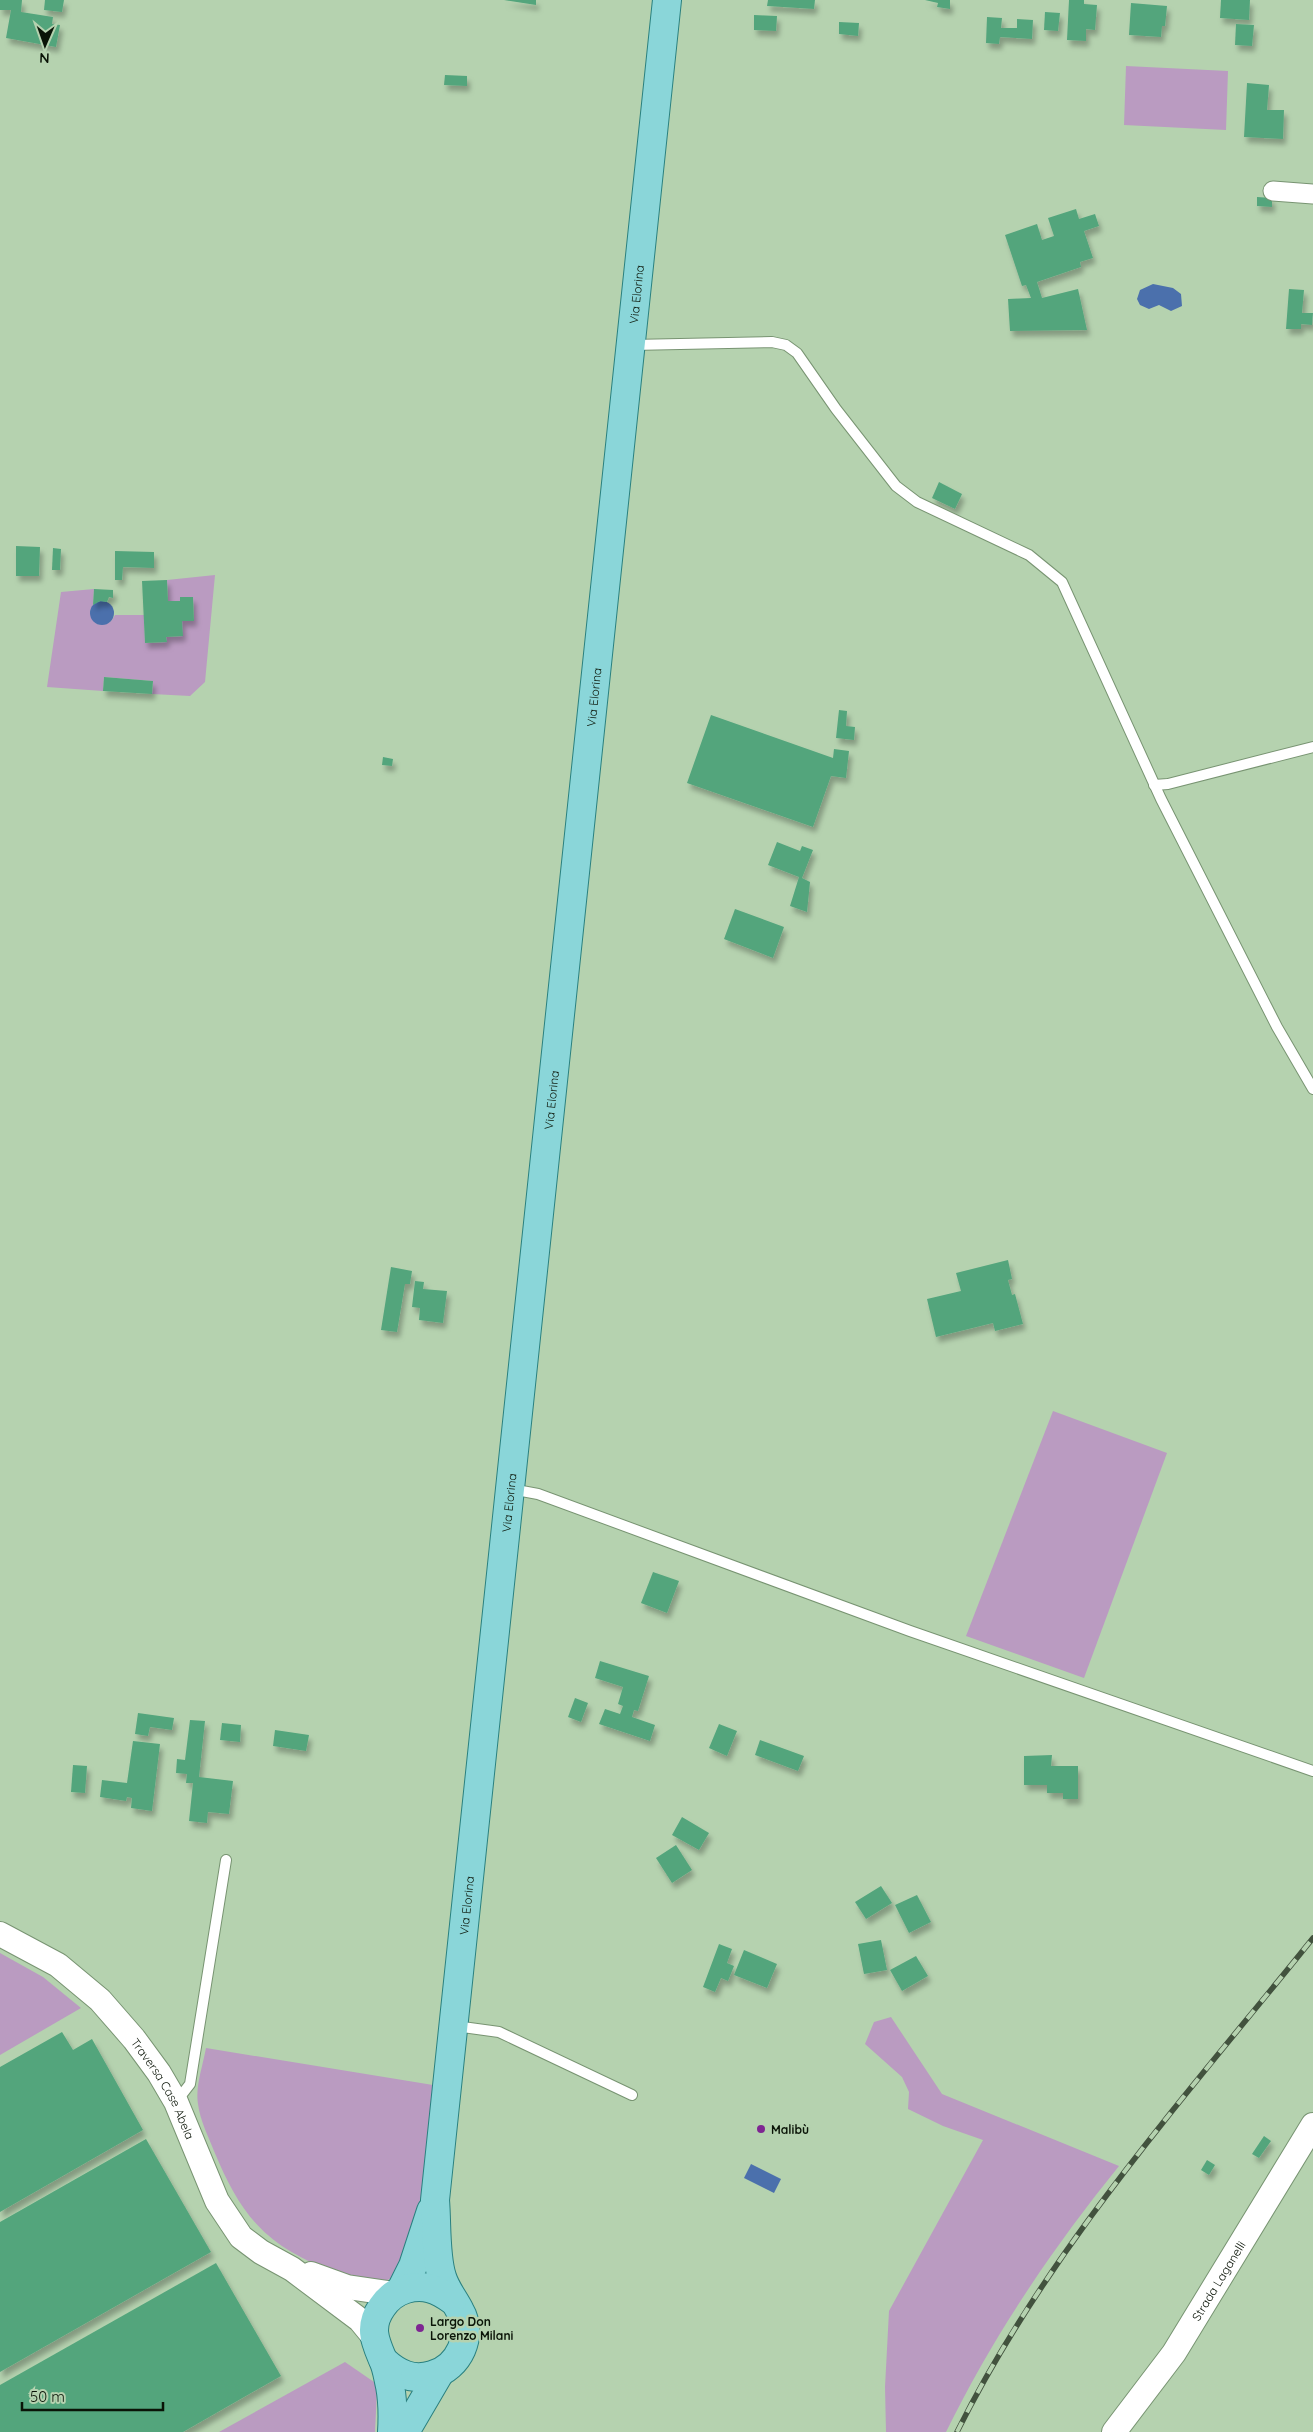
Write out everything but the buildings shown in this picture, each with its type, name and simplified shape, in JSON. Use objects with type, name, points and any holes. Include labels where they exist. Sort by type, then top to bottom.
[{"type":"main road","name":"Via Elorina","points":[[435,2200],[667,0]]},
{"type":"main road","points":[[392,2432],[393,2404],[374,2324],[378,2312],[398,2292],[413,2266],[435,2200]]},
{"type":"main road","points":[[379,2349],[395,2371],[409,2377],[424,2378],[439,2374],[451,2365],[460,2354],[465,2340],[465,2325],[460,2311],[452,2300],[441,2276],[435,2200]]},
{"type":"main road","points":[[398,2292],[414,2287],[428,2287],[441,2291],[452,2300]]},
{"type":"main road","points":[[405,2432],[439,2374]]},
{"type":"street","points":[[1273,191],[1313,194]]},
{"type":"street","name":"Traversa Case Abela","points":[[0,1934],[58,1965],[100,2000],[134,2039],[159,2073],[176,2102],[216,2202],[228,2220],[241,2237],[261,2252],[292,2269]]},
{"type":"street","name":"Strada Laganelli","points":[[1114,2432],[1174,2353],[1313,2125]]},
{"type":"street","points":[[292,2269],[347,2287],[398,2292]]},
{"type":"street","points":[[292,2269],[360,2320],[379,2349]]},
{"type":"lane","points":[[631,345],[772,342],[786,345],[797,353],[836,409],[896,486],[917,502],[1029,555],[1062,582],[1154,785],[1277,1027],[1313,1089]]},
{"type":"lane","points":[[1154,785],[1168,784],[1313,747]]},
{"type":"lane","points":[[510,1489],[538,1494],[910,1631],[1313,1771]]},
{"type":"lane","points":[[176,2102],[190,2084],[226,1860]]},
{"type":"lane","points":[[454,2026],[499,2032],[632,2095]]},
{"type":"shaded area","points":[[1126,66],[1228,71],[1226,130],[1124,125]]},
{"type":"shaded area","points":[[215,575],[205,682],[190,696],[152,694],[153,681],[104,677],[103,691],[47,687],[61,592],[94,589],[93,605],[90,612],[97,624],[108,623],[115,615],[144,615],[145,643],[166,642],[166,637],[182,636],[182,621],[194,620],[193,597],[180,597],[180,601],[168,601],[167,580]]},
{"type":"shaded area","points":[[1053,1411],[1167,1453],[1084,1678],[966,1636]]},
{"type":"shaded area","points":[[0,1953],[43,1977],[81,2008],[0,2055]]},
{"type":"shaded area","points":[[891,2017],[942,2094],[1119,2166],[1070,2229],[1025,2294],[983,2362],[946,2432],[886,2432],[885,2387],[889,2311],[983,2140],[943,2126],[908,2109],[909,2092],[902,2077],[865,2044],[874,2022]]},
{"type":"shaded area","points":[[206,2048],[433,2085],[420,2210],[400,2273],[380,2282],[343,2275],[309,2261],[289,2250],[272,2239],[258,2226],[234,2194],[200,2116],[197,2097]]},
{"type":"shaded area","points":[[345,2362],[374,2382],[377,2391],[375,2432],[219,2432]]},
{"type":"water","points":[[1153,284],[1173,288],[1181,294],[1182,306],[1171,311],[1159,305],[1149,309],[1140,305],[1137,299],[1140,290]]},
{"type":"water","points":[[102,601],[107,602],[113,608],[113,618],[107,624],[102,625],[97,624],[91,618],[90,613],[91,608],[97,602]]},
{"type":"water","points":[[751,2164],[781,2179],[774,2193],[744,2178]]},
{"type":"railway","points":[[957,2432],[993,2365],[1033,2300],[1076,2237],[1169,2115],[1313,1938]]},
{"type":"place","name":"Malibù","points":[[761,2129]]},
{"type":"place","name":"Largo Don Lorenzo Milani","points":[[420,2328]]}]
